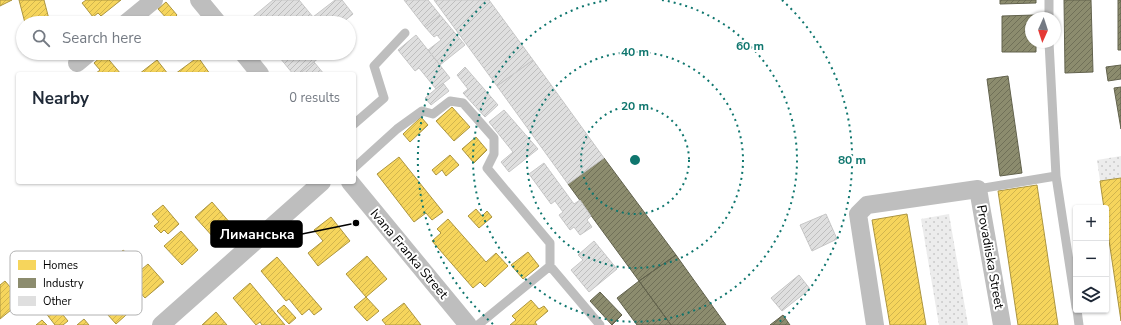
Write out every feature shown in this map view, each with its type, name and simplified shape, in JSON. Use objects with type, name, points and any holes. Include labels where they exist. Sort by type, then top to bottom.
[{"type":"street","points":[[135,16],[154,0]]},
{"type":"street","points":[[199,0],[212,16]]},
{"type":"street","points":[[249,60],[258,72]]},
{"type":"street","points":[[161,325],[320,184]]},
{"type":"street","name":"Ivana Franka Street","points":[[352,184],[468,325]]},
{"type":"street","points":[[875,325],[858,214],[867,205],[978,189]]},
{"type":"street","name":"Provadiiska Street","points":[[978,189],[1002,325]]},
{"type":"lane","points":[[1049,0],[1049,12]]},
{"type":"lane","points":[[356,122],[384,98],[374,66],[405,33]]},
{"type":"lane","points":[[1049,48],[1056,176],[1073,287]]},
{"type":"lane","points":[[356,166],[397,129],[422,111],[433,114],[450,101],[463,103],[494,138],[494,154],[487,168],[550,243],[550,266],[600,325]]},
{"type":"lane","points":[[978,189],[1056,176]]},
{"type":"lane","points":[[478,325],[550,266]]},
{"type":"lane","points":[[1077,313],[1079,325]]},
{"type":"shaded area","points":[[1121,156],[1121,321],[1109,240],[1109,205],[1104,205],[1097,160]]},
{"type":"shaded area","points":[[949,214],[968,325],[939,325],[921,219]]},
{"type":"building: Homes","points":[[0,0],[12,0],[0,6]]},
{"type":"building: Homes","points":[[19,0],[44,0],[48,16],[23,16]]},
{"type":"building: Homes","points":[[86,0],[121,0],[101,16],[98,13],[92,16],[82,3]]},
{"type":"building: Homes","points":[[166,2],[177,15],[164,16],[158,9]]},
{"type":"building: Homes","points":[[97,60],[109,60],[119,72],[98,72],[100,70],[94,63]]},
{"type":"building: Homes","points":[[157,60],[166,72],[142,72]]},
{"type":"building: Homes","points":[[194,60],[200,60],[209,72],[178,72]]},
{"type":"building: Homes","points":[[452,107],[470,127],[454,141],[436,121]]},
{"type":"building: Homes","points":[[421,117],[428,125],[410,142],[403,134]]},
{"type":"building: Homes","points":[[476,137],[487,150],[474,163],[462,149]]},
{"type":"building: Homes","points":[[450,155],[459,165],[446,176],[442,170],[436,175],[432,170]]},
{"type":"building: Homes","points":[[399,157],[443,212],[432,220],[426,213],[414,222],[377,174]]},
{"type":"building: Homes","points":[[1121,178],[1121,321],[1109,240],[1109,205],[1104,205],[1100,181]]},
{"type":"building: Homes","points":[[1037,185],[1058,325],[1018,325],[998,191]]},
{"type":"building: Homes","points":[[212,202],[231,224],[214,238],[195,217]]},
{"type":"building: Homes","points":[[163,205],[179,224],[168,234],[164,230],[161,233],[154,226],[159,222],[152,214]]},
{"type":"building: Homes","points":[[476,209],[482,216],[487,211],[492,217],[479,228],[468,216]]},
{"type":"building: Homes","points":[[907,214],[926,325],[890,325],[872,220]]},
{"type":"building: Homes","points":[[331,217],[350,241],[318,266],[308,253],[323,241],[314,230]]},
{"type":"building: Homes","points":[[448,219],[486,262],[496,253],[508,266],[485,287],[480,282],[473,288],[432,241],[441,233],[437,229]]},
{"type":"building: Homes","points":[[181,231],[198,250],[182,265],[164,246]]},
{"type":"building: Homes","points":[[528,252],[539,266],[523,279],[511,265]]},
{"type":"building: Homes","points":[[367,256],[387,279],[366,297],[346,274]]},
{"type":"building: Homes","points":[[277,257],[322,309],[314,315],[309,309],[302,315],[289,299],[286,301],[261,271]]},
{"type":"building: Homes","points":[[148,264],[164,282],[145,298],[142,295],[142,269]]},
{"type":"building: Homes","points":[[5,281],[10,287],[10,311],[0,319],[0,285]]},
{"type":"building: Homes","points":[[250,283],[285,325],[262,325],[260,322],[256,325],[233,298]]},
{"type":"building: Homes","points":[[366,297],[379,311],[367,321],[354,307]]},
{"type":"building: Homes","points":[[531,300],[539,309],[544,306],[548,311],[535,322],[537,325],[510,325],[516,320],[512,316]]},
{"type":"building: Homes","points":[[404,303],[421,325],[386,325],[382,320]]},
{"type":"building: Homes","points":[[284,305],[296,318],[289,324],[277,311]]},
{"type":"building: Homes","points":[[216,312],[227,325],[202,325]]},
{"type":"building: Homes","points":[[47,315],[63,315],[68,321],[63,325],[55,325]]},
{"type":"building: Homes","points":[[108,315],[126,315],[116,324]]},
{"type":"building: Homes","points":[[84,319],[89,325],[77,325]]},
{"type":"building: Homes","points":[[42,320],[47,325],[36,325]]},
{"type":"building: Industry","points":[[1000,0],[1036,0],[1036,3],[1000,4]]},
{"type":"building: Industry","points":[[1064,0],[1091,0],[1093,72],[1065,73]]},
{"type":"building: Industry","points":[[1118,0],[1121,0],[1121,50],[1118,50]]},
{"type":"building: Industry","points":[[1025,15],[1025,48],[1036,48],[1036,52],[1002,52],[1002,16]]},
{"type":"building: Industry","points":[[1121,65],[1121,79],[1108,81],[1106,67]]},
{"type":"building: Industry","points":[[1008,76],[1022,173],[1000,176],[987,79]]},
{"type":"building: Industry","points":[[1121,87],[1121,129],[1114,88]]},
{"type":"building: Industry","points":[[604,158],[676,255],[639,281],[568,184]]},
{"type":"building: Industry","points":[[676,255],[726,325],[671,325],[639,281]]},
{"type":"building: Industry","points":[[639,281],[671,325],[637,325],[617,298]]},
{"type":"building: Industry","points":[[600,292],[622,315],[612,325],[590,301]]},
{"type":"building: Industry","points":[[783,315],[790,325],[770,325]]},
{"type":"building: Other","points":[[273,0],[299,0],[312,16],[254,16]]},
{"type":"building: Other","points":[[335,0],[342,0],[353,14],[351,16],[314,16]]},
{"type":"building: Other","points":[[404,0],[428,0],[440,15],[425,27]]},
{"type":"building: Other","points":[[434,0],[489,0],[533,60],[497,86]]},
{"type":"building: Other","points":[[440,15],[465,45],[440,65],[428,50],[441,40],[437,35],[434,37],[425,27]]},
{"type":"building: Other","points":[[416,35],[450,78],[436,89],[419,68],[415,71],[398,50]]},
{"type":"building: Other","points":[[282,60],[316,60],[301,72],[291,72]]},
{"type":"building: Other","points":[[533,60],[604,158],[568,184],[497,86]]},
{"type":"building: Other","points":[[314,62],[322,72],[302,72]]},
{"type":"building: Other","points":[[465,67],[498,105],[485,117],[463,93],[468,89],[457,75]]},
{"type":"building: Other","points":[[443,83],[449,91],[431,105],[425,98]]},
{"type":"building: Other","points":[[504,110],[538,149],[509,172],[501,162],[513,152],[489,122]]},
{"type":"building: Other","points":[[544,163],[574,204],[580,200],[591,216],[587,220],[592,227],[580,235],[574,227],[570,230],[559,215],[563,212],[555,201],[551,204],[529,174]]},
{"type":"building: Other","points":[[826,214],[837,239],[812,251],[800,225]]},
{"type":"building: Other","points":[[594,241],[617,269],[589,292],[571,270],[583,260],[578,255]]},
{"type":"building: Other","points":[[799,275],[810,289],[782,311],[771,298]]},
{"type":"place","name":"Лиманська","points":[[356,223]]}]
